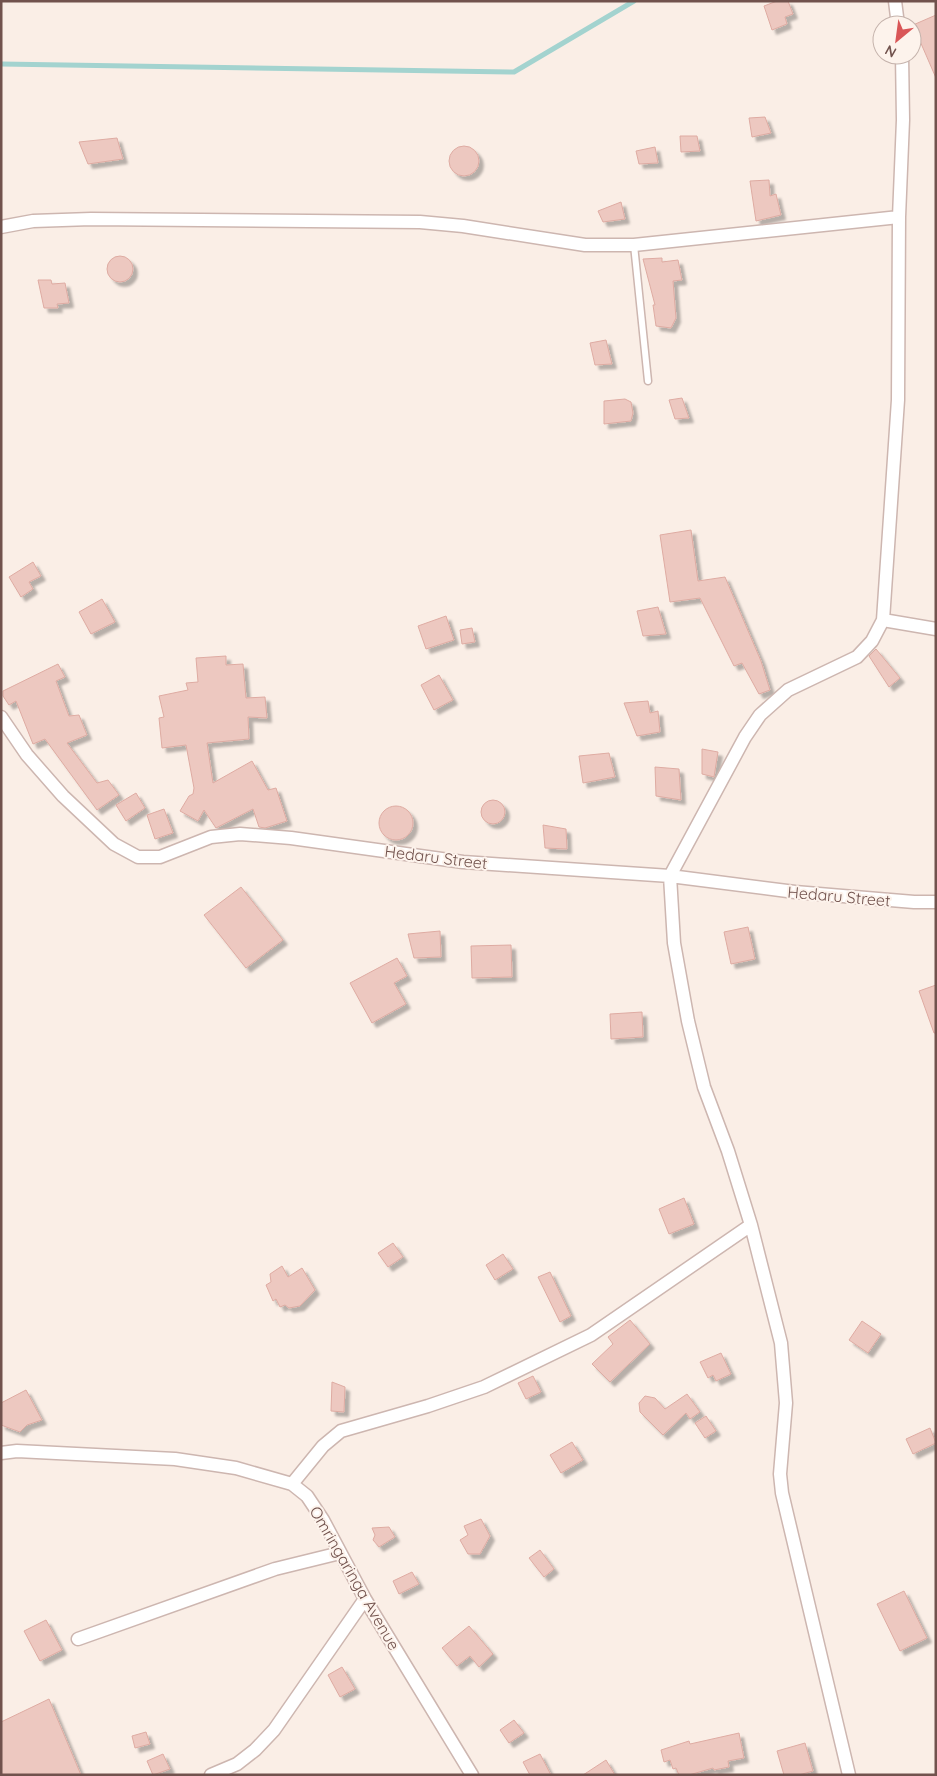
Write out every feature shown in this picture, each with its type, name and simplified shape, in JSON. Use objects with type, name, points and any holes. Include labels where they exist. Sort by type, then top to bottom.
[{"type":"street","points":[[895,1],[897,15]]},
{"type":"street","points":[[849,1775],[782,1493],[780,1474],[786,1403],[781,1343],[751,1225],[728,1151],[704,1087],[688,1021],[674,943],[670,876],[745,737],[760,715],[788,690],[857,657],[872,641],[883,620],[898,400],[899,217],[903,120],[902,65]]},
{"type":"street","points":[[1,228],[33,221],[91,219],[420,222],[463,226],[585,245],[634,245],[899,217]]},
{"type":"street","points":[[883,620],[936,629]]},
{"type":"street","name":"Hedaru Street","points":[[1,717],[27,755],[62,796],[114,844],[138,857],[160,856],[211,837],[240,834],[291,838],[463,862],[670,876],[795,892],[914,902],[936,902]]},
{"type":"street","points":[[292,1484],[322,1446],[341,1431],[428,1406],[484,1386],[591,1335],[751,1225]]},
{"type":"street","name":"Omringaringa Avenue","points":[[1,1453],[41,1452],[175,1459],[236,1468],[292,1484],[307,1496],[323,1520],[365,1599],[472,1775]]},
{"type":"street","points":[[78,1638],[275,1569],[340,1553]]},
{"type":"street","points":[[211,1775],[237,1764],[274,1730],[365,1599]]},
{"type":"lane","points":[[634,245],[648,381]]},
{"type":"building","points":[[777,1],[788,1],[793,14],[785,17],[787,24],[772,30],[764,6]]},
{"type":"building","points":[[936,15],[936,78],[922,46],[922,21]]},
{"type":"building","points":[[765,117],[771,133],[752,137],[749,118]]},
{"type":"building","points":[[680,136],[697,136],[700,151],[681,152]]},
{"type":"building","points":[[117,138],[123,159],[88,164],[79,142]]},
{"type":"building","points":[[464,146],[475,150],[479,161],[475,172],[464,176],[453,172],[449,161],[453,150]]},
{"type":"building","points":[[655,147],[658,163],[639,164],[636,151]]},
{"type":"building","points":[[769,180],[770,196],[776,194],[781,215],[756,221],[750,181]]},
{"type":"building","points":[[621,202],[625,219],[603,222],[598,211]]},
{"type":"building","points":[[120,256],[129,260],[133,269],[129,278],[120,282],[111,278],[107,269],[111,260]]},
{"type":"building","points":[[662,258],[662,262],[678,260],[682,280],[673,281],[676,318],[671,328],[656,326],[653,305],[655,305],[643,259]]},
{"type":"building","points":[[38,280],[51,280],[52,284],[65,283],[69,303],[57,304],[58,308],[44,308]]},
{"type":"building","points":[[606,340],[612,364],[595,365],[590,343]]},
{"type":"building","points":[[682,398],[689,418],[675,419],[669,400]]},
{"type":"building","points":[[625,399],[631,402],[633,413],[631,421],[604,424],[604,401]]},
{"type":"building","points":[[691,530],[698,581],[725,577],[761,661],[770,690],[759,694],[742,663],[734,666],[700,598],[670,602],[660,535]]},
{"type":"building","points":[[33,562],[41,576],[29,582],[33,589],[21,597],[9,577]]},
{"type":"building","points":[[102,599],[115,622],[91,634],[79,612]]},
{"type":"building","points":[[658,607],[666,634],[643,636],[637,611]]},
{"type":"building","points":[[446,616],[454,640],[426,649],[418,626]]},
{"type":"building","points":[[472,628],[475,642],[462,644],[460,630]]},
{"type":"building","points":[[876,649],[900,678],[889,687],[869,656]]},
{"type":"building","points":[[226,656],[226,665],[243,664],[246,698],[265,697],[267,718],[248,717],[249,739],[207,743],[213,783],[252,761],[268,790],[276,788],[287,821],[265,828],[259,827],[253,809],[216,828],[204,810],[198,821],[180,811],[189,796],[193,794],[194,788],[186,745],[162,748],[159,718],[164,717],[159,696],[188,690],[186,683],[198,682],[196,658]]},
{"type":"building","points":[[58,664],[65,677],[56,681],[69,716],[79,715],[87,735],[67,743],[97,783],[108,780],[119,795],[97,810],[45,739],[33,744],[16,701],[9,705],[3,696],[3,691]]},
{"type":"building","points":[[439,675],[453,700],[434,710],[421,685]]},
{"type":"building","points":[[648,701],[650,713],[658,711],[660,732],[637,736],[624,703]]},
{"type":"building","points":[[702,749],[718,752],[714,777],[702,774]]},
{"type":"building","points":[[609,753],[615,777],[583,783],[579,756]]},
{"type":"building","points":[[655,767],[679,769],[681,800],[656,796]]},
{"type":"building","points":[[136,793],[145,808],[126,821],[116,805]]},
{"type":"building","points":[[493,800],[502,803],[505,812],[502,821],[493,824],[484,821],[481,812],[484,803]]},
{"type":"building","points":[[396,806],[408,811],[413,823],[408,835],[396,840],[384,835],[379,823],[384,811]]},
{"type":"building","points":[[164,809],[173,833],[155,839],[147,815]]},
{"type":"building","points":[[543,825],[566,829],[567,849],[545,848]]},
{"type":"building","points":[[241,887],[283,940],[246,968],[204,915]]},
{"type":"building","points":[[748,927],[755,959],[731,964],[724,932]]},
{"type":"building","points":[[440,931],[441,957],[414,958],[408,934]]},
{"type":"building","points":[[511,945],[512,977],[472,978],[471,946]]},
{"type":"building","points":[[397,958],[407,976],[394,983],[406,1004],[372,1023],[350,983]]},
{"type":"building","points":[[936,985],[936,1033],[934,1033],[919,991]]},
{"type":"building","points":[[642,1012],[643,1037],[611,1039],[610,1014]]},
{"type":"building","points":[[684,1198],[694,1224],[669,1234],[659,1209]]},
{"type":"building","points":[[393,1243],[403,1257],[388,1267],[378,1253]]},
{"type":"building","points":[[503,1254],[513,1269],[495,1280],[486,1265]]},
{"type":"building","points":[[282,1266],[288,1277],[302,1268],[315,1290],[300,1306],[289,1308],[285,1305],[280,1307],[276,1299],[273,1301],[266,1285],[271,1282],[270,1274]]},
{"type":"building","points":[[550,1272],[571,1316],[560,1322],[538,1277]]},
{"type":"building","points":[[630,1320],[650,1344],[610,1382],[592,1364],[613,1344],[608,1337]]},
{"type":"building","points":[[862,1321],[881,1334],[868,1353],[849,1340]]},
{"type":"building","points":[[721,1353],[731,1374],[716,1381],[713,1375],[708,1378],[700,1362]]},
{"type":"building","points":[[533,1376],[541,1392],[526,1399],[518,1383]]},
{"type":"building","points":[[332,1382],[345,1387],[344,1412],[331,1411]]},
{"type":"building","points":[[26,1390],[42,1420],[27,1425],[20,1432],[1,1425],[1,1403]]},
{"type":"building","points":[[687,1394],[700,1412],[690,1419],[686,1413],[663,1435],[640,1412],[639,1403],[645,1396],[655,1398],[665,1409]]},
{"type":"building","points":[[706,1416],[716,1431],[705,1438],[695,1423]]},
{"type":"building","points":[[930,1428],[936,1443],[913,1454],[906,1439]]},
{"type":"building","points":[[572,1442],[583,1460],[561,1473],[550,1455]]},
{"type":"building","points":[[481,1519],[490,1536],[480,1554],[468,1554],[460,1540],[468,1535],[464,1526]]},
{"type":"building","points":[[389,1527],[395,1537],[379,1547],[373,1540],[375,1535],[372,1528]]},
{"type":"building","points":[[540,1550],[554,1569],[544,1577],[529,1558]]},
{"type":"building","points":[[412,1572],[419,1584],[399,1594],[393,1581]]},
{"type":"building","points":[[904,1591],[927,1638],[900,1651],[877,1604]]},
{"type":"building","points":[[46,1620],[62,1650],[40,1661],[24,1631]]},
{"type":"building","points":[[469,1626],[493,1654],[479,1667],[470,1656],[457,1666],[442,1648]]},
{"type":"building","points":[[342,1667],[355,1689],[340,1697],[328,1675]]},
{"type":"building","points":[[49,1699],[81,1775],[1,1775],[1,1722]]},
{"type":"building","points":[[514,1720],[524,1733],[509,1743],[500,1730]]},
{"type":"building","points":[[146,1732],[150,1744],[135,1748],[132,1736]]},
{"type":"building","points":[[739,1733],[744,1758],[728,1761],[729,1767],[714,1770],[713,1768],[689,1775],[679,1775],[676,1768],[673,1769],[670,1760],[664,1762],[661,1750],[689,1741],[690,1744]]},
{"type":"building","points":[[805,1743],[813,1771],[799,1775],[784,1775],[777,1751]]},
{"type":"building","points":[[163,1754],[170,1769],[153,1775],[147,1761]]},
{"type":"building","points":[[540,1754],[551,1775],[530,1775],[523,1762]]},
{"type":"building","points":[[606,1760],[615,1775],[583,1775]]},
{"type":"waterway","points":[[1,64],[514,72],[634,1]]}]
